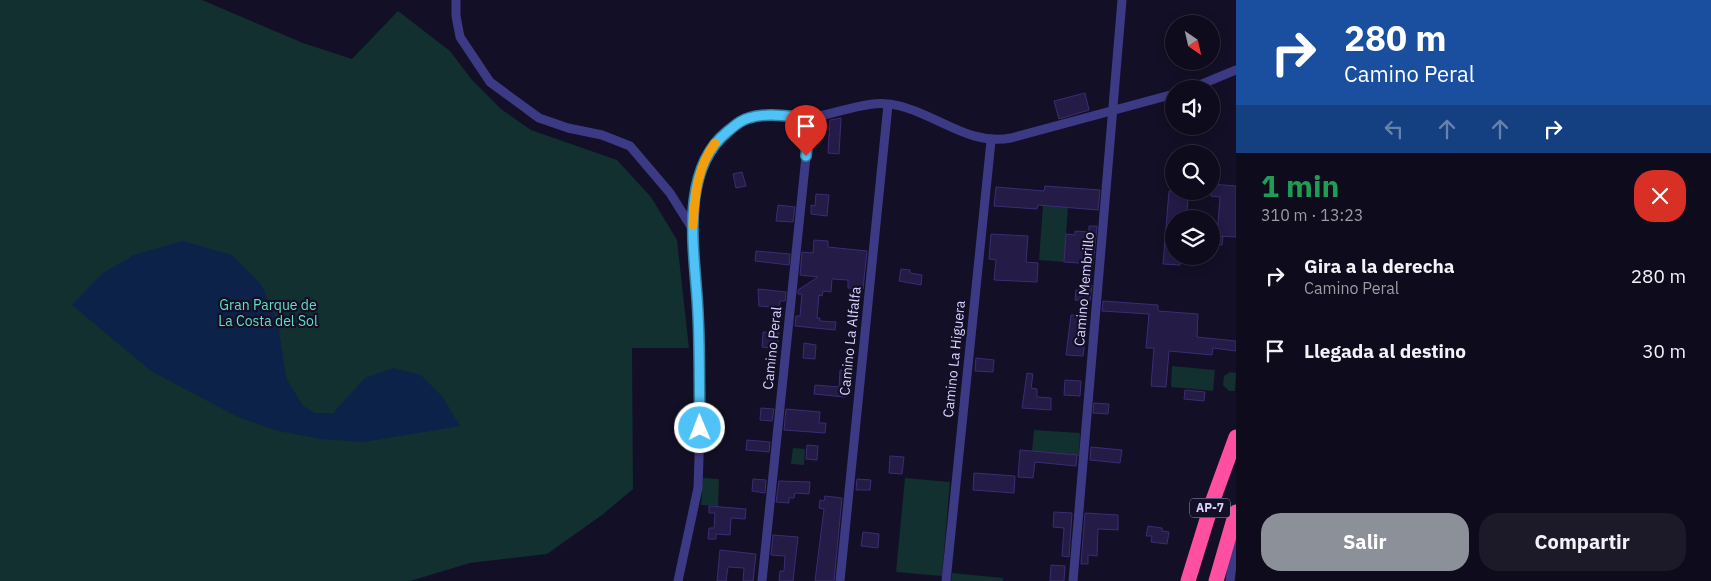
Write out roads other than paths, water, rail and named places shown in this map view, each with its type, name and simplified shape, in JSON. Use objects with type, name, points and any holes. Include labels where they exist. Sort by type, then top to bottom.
[{"type":"highway","name":"AP-7","points":[[1188,581],[1213,500],[1236,437]]},
{"type":"highway","name":"AP-7","points":[[1216,581],[1236,512]]},
{"type":"street","points":[[456,0],[456,16],[460,36],[490,82],[539,118],[568,128],[602,135],[630,146],[670,193],[692,228]]},
{"type":"street","name":"Camino Membrillo","points":[[1073,581],[1122,0]]},
{"type":"street","points":[[1212,80],[1236,70]]},
{"type":"street","points":[[678,581],[698,488],[700,428],[698,314],[692,228],[696,190],[700,174],[714,144],[723,135],[749,118],[810,118],[869,104],[888,104],[899,106],[971,136],[991,140],[1012,138],[1165,96]]},
{"type":"street","name":"Camino La Alfalfa","points":[[840,581],[888,104]]},
{"type":"street","name":"Camino Peral","points":[[762,581],[810,118]]},
{"type":"street","name":"Camino La Higuera","points":[[946,581],[991,140]]},
{"type":"street","points":[[1230,581],[1236,533]]},
{"type":"water","points":[[182,241],[232,255],[261,284],[278,323],[286,378],[303,406],[315,413],[333,413],[365,378],[393,368],[421,375],[442,396],[460,426],[364,442],[321,439],[278,431],[238,417],[151,371],[72,305],[103,273],[134,255]]},
{"type":"park label","name":"Gran Parque de La Costa del Sol","points":[[268,314]]}]
